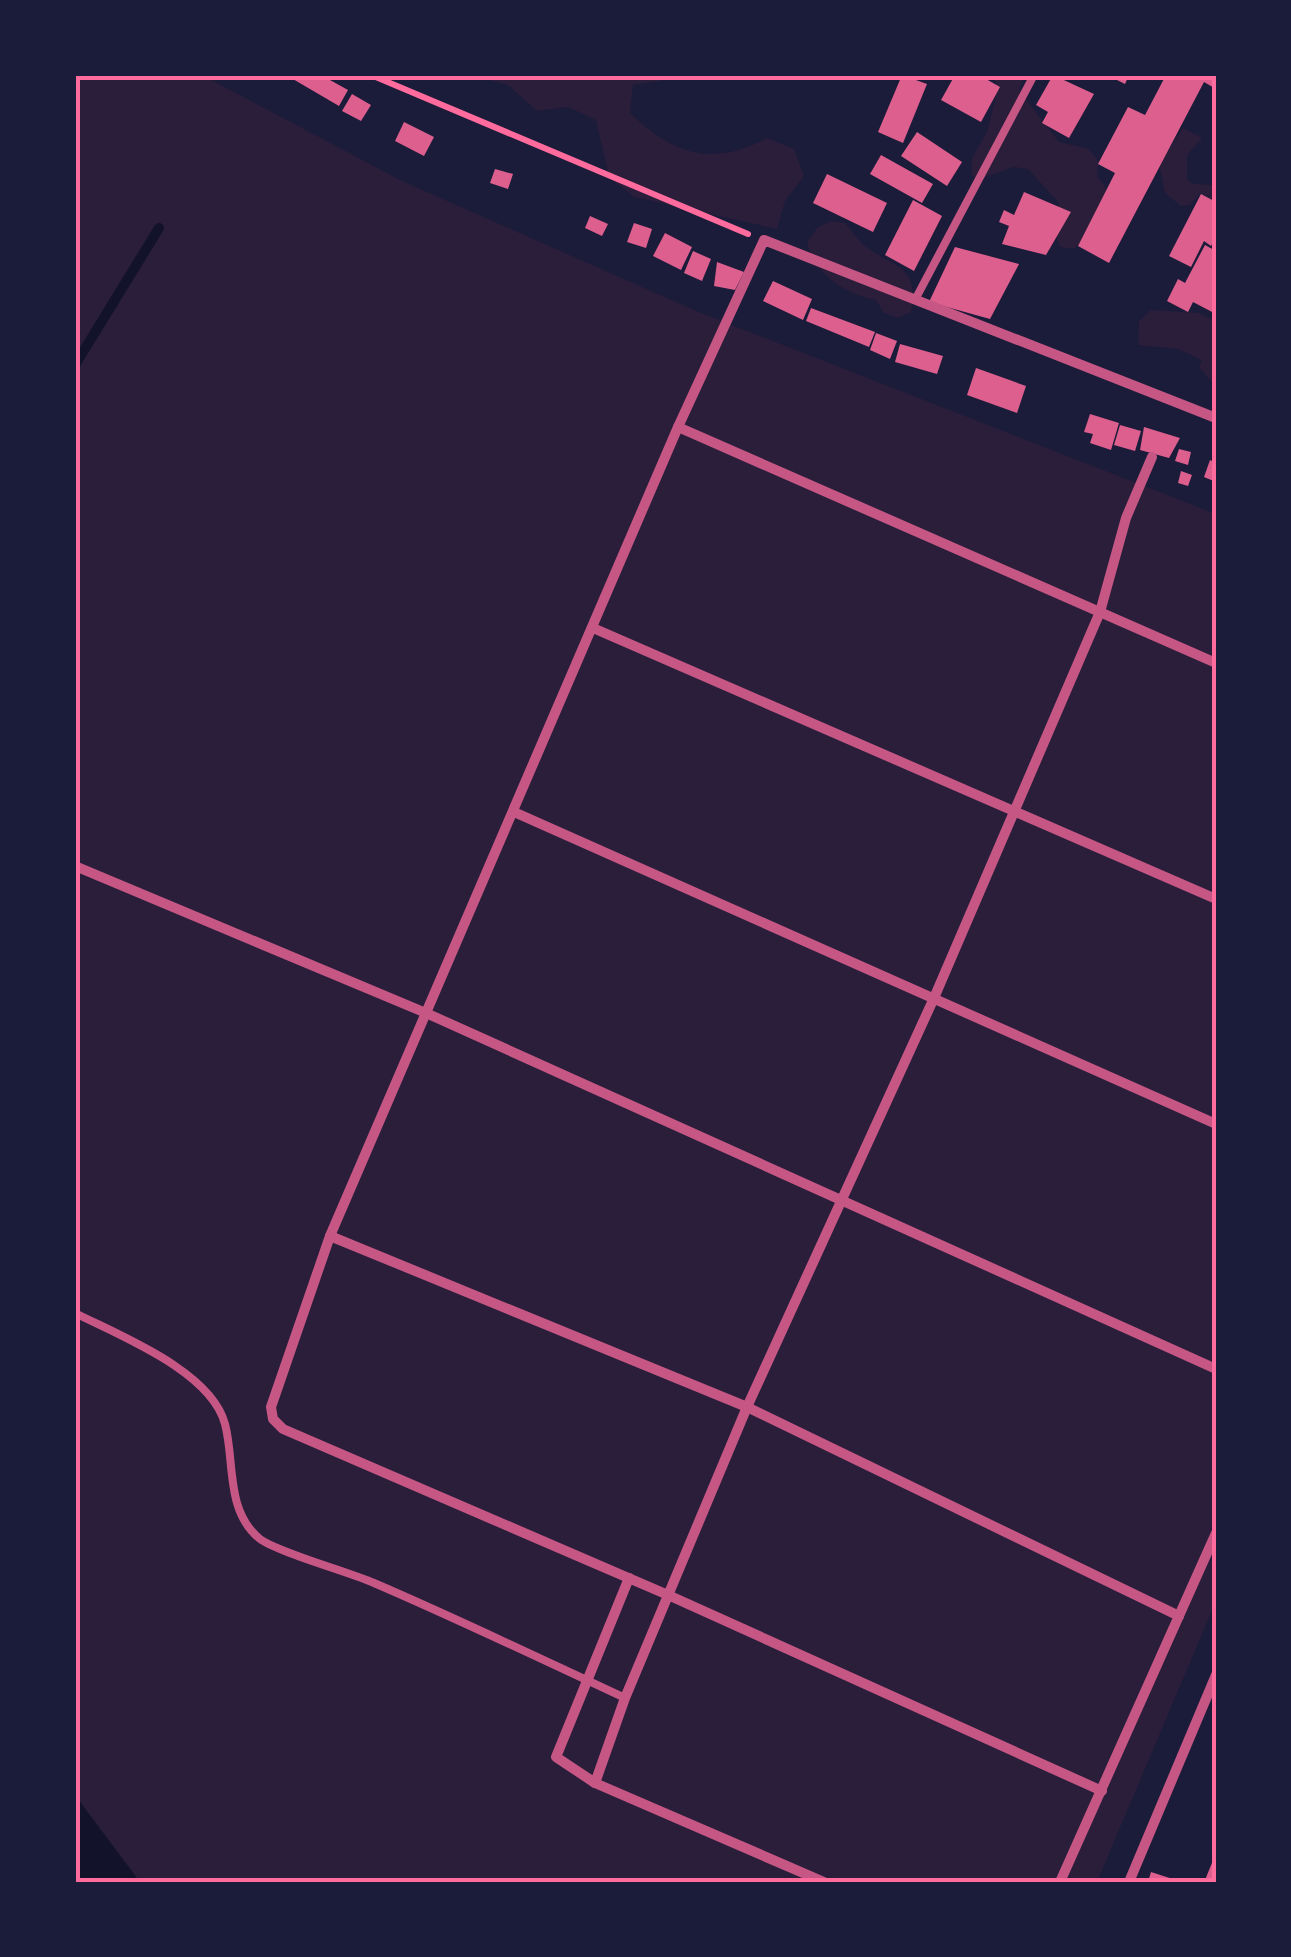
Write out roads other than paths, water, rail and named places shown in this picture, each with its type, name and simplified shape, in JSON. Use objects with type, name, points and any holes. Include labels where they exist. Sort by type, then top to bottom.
[{"type":"street","points":[[1102,1790],[668,1595],[283,1429],[273,1418],[271,1407],[330,1236],[678,427],[764,240],[1216,418]]},
{"type":"street","points":[[678,427],[1216,663]]},
{"type":"street","points":[[595,1783],[625,1698],[747,1406],[934,998],[1100,612],[1126,518],[1152,457]]},
{"type":"street","points":[[593,628],[1216,899]]},
{"type":"street","points":[[514,812],[1216,1124]]},
{"type":"street","points":[[75,866],[426,1013],[1216,1368]]},
{"type":"street","points":[[330,1236],[747,1406],[1179,1616]]},
{"type":"street","points":[[1060,1882],[1216,1532]]},
{"type":"street","points":[[628,1578],[556,1757],[595,1783],[824,1882]]},
{"type":"street","points":[[1129,1882],[1216,1674]]},
{"type":"lane","points":[[916,298],[1034,75]]},
{"type":"lane","points":[[75,1313],[167,1360],[201,1386],[225,1422],[230,1480],[240,1508],[259,1539],[373,1582],[625,1698]]},
{"type":"waterway","points":[[75,365],[159,228]]}]
